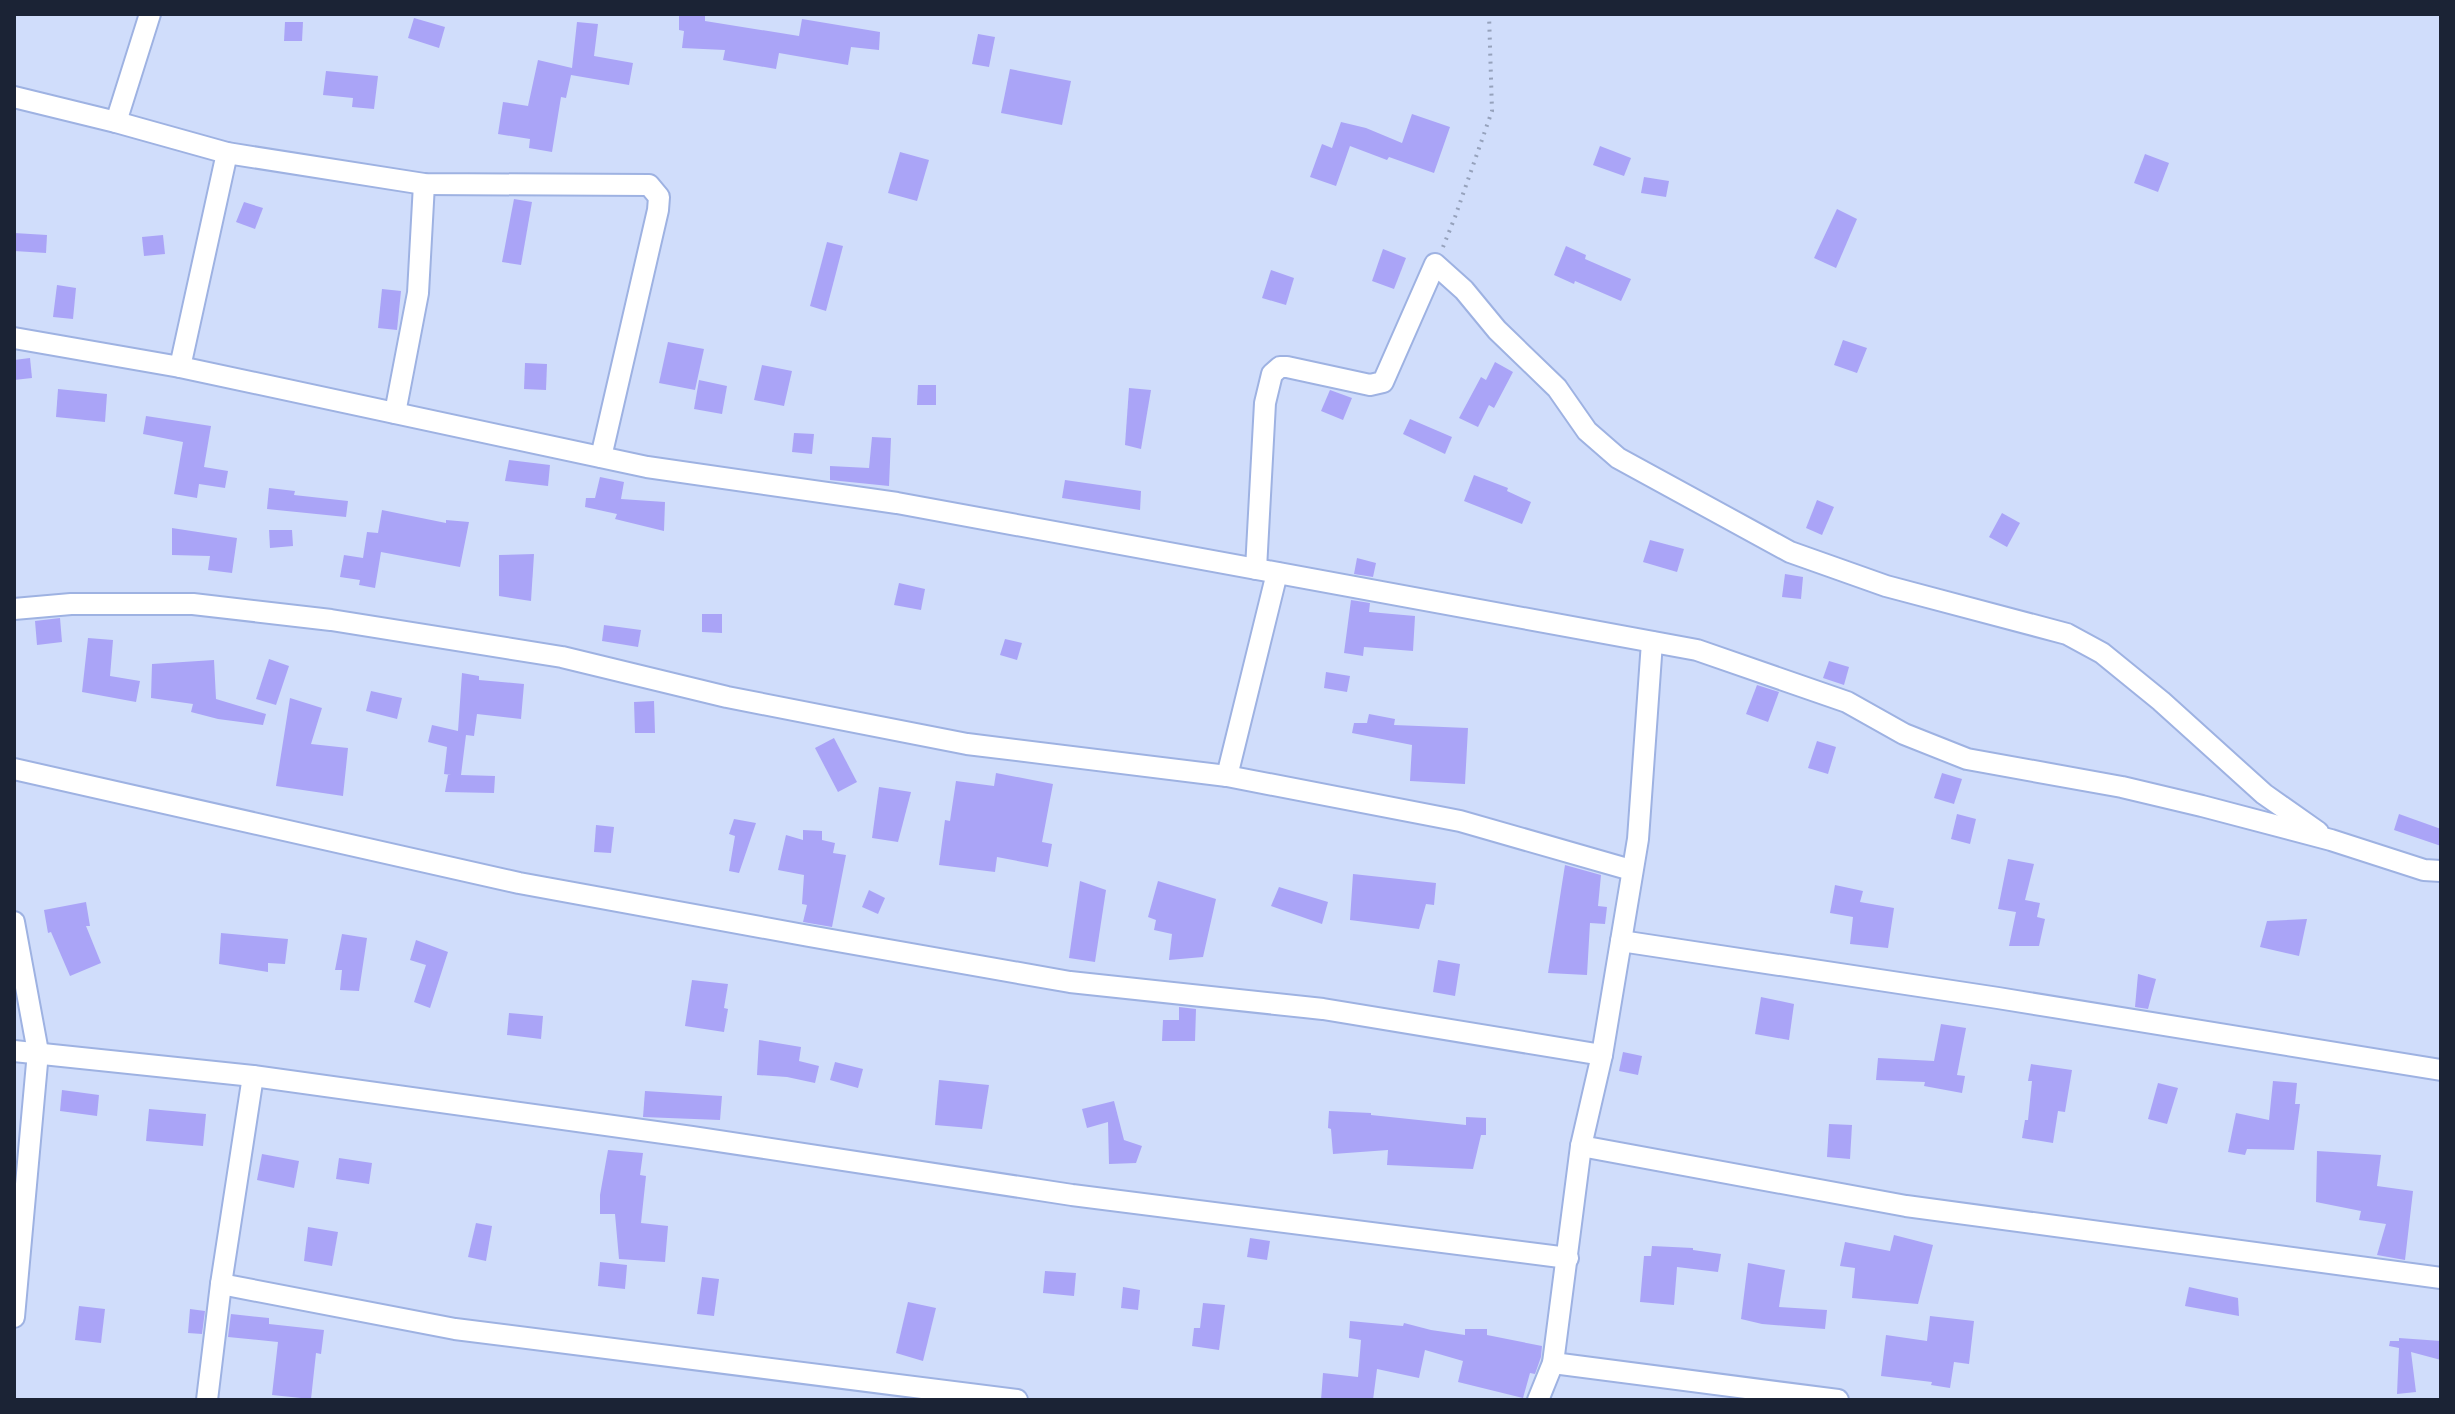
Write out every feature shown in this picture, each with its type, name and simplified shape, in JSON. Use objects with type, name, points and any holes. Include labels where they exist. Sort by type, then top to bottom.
[{"type":"street","points":[[116,122],[150,14]]},
{"type":"street","points":[[14,97],[227,153],[424,184],[649,185],[659,197],[601,457]]},
{"type":"street","points":[[180,367],[227,153]]},
{"type":"street","points":[[395,413],[418,293],[424,184]]},
{"type":"street","points":[[1256,569],[1265,403],[1272,374],[1280,367],[1287,367],[1370,385],[1383,382],[1435,264],[1464,290],[1497,330],[1557,388],[1587,431],[1618,458],[1790,552],[1886,586],[2067,634],[2102,653],[2161,701],[2264,794],[2331,840]]},
{"type":"street","points":[[14,338],[180,367],[647,467],[897,503],[1697,650],[1847,702],[1904,734],[1967,759],[2122,787],[2331,840],[2424,870],[2441,871]]},
{"type":"street","points":[[1227,776],[1277,573]]},
{"type":"street","points":[[14,609],[71,604],[193,604],[331,620],[562,657],[727,697],[967,744],[1227,776],[1460,821],[1631,870]]},
{"type":"street","points":[[1538,1400],[1553,1363],[1581,1146],[1602,1055],[1638,839],[1652,642]]},
{"type":"street","points":[[14,769],[519,883],[824,939],[1070,982],[1323,1009],[1602,1055]]},
{"type":"street","points":[[14,922],[38,1052],[14,1317]]},
{"type":"street","points":[[1621,941],[2441,1070]]},
{"type":"street","points":[[14,1051],[253,1076],[692,1137],[1072,1195],[1245,1215],[1493,1251],[1568,1258]]},
{"type":"street","points":[[207,1400],[221,1284],[253,1076]]},
{"type":"street","points":[[1581,1146],[1906,1206],[2441,1278]]},
{"type":"street","points":[[221,1284],[455,1329],[1017,1400]]},
{"type":"street","points":[[1553,1363],[1838,1400]]},
{"type":"path","points":[[1435,264],[1492,111],[1489,14]]},
{"type":"building","points":[[679,14],[705,14],[705,21],[799,36],[802,19],[880,32],[879,50],[851,47],[848,65],[779,53],[776,69],[723,60],[725,50],[682,48],[684,31],[679,30]]},
{"type":"building","points":[[414,18],[445,27],[439,48],[408,38]]},
{"type":"building","points":[[285,22],[303,22],[302,41],[284,41]]},
{"type":"building","points":[[577,22],[598,24],[594,56],[633,63],[629,85],[571,75],[566,98],[561,97],[552,152],[529,148],[530,139],[498,134],[503,102],[528,106],[538,60],[572,68]]},
{"type":"building","points":[[978,34],[995,37],[989,67],[972,64]]},
{"type":"building","points":[[1010,69],[1071,81],[1062,125],[1001,113]]},
{"type":"building","points":[[326,71],[378,76],[374,109],[352,107],[353,98],[323,95]]},
{"type":"building","points":[[1412,114],[1450,127],[1434,173],[1350,146],[1336,186],[1310,177],[1322,144],[1332,148],[1341,122],[1366,128],[1402,143]]},
{"type":"building","points":[[1600,146],[1631,158],[1624,176],[1593,165]]},
{"type":"building","points":[[900,152],[929,160],[917,201],[888,193]]},
{"type":"building","points":[[2145,154],[2169,163],[2158,192],[2134,183]]},
{"type":"building","points":[[1644,177],[1669,181],[1666,197],[1641,193]]},
{"type":"building","points":[[514,199],[532,202],[521,265],[502,262]]},
{"type":"building","points":[[244,202],[263,208],[255,229],[236,222]]},
{"type":"building","points":[[1837,209],[1857,219],[1836,268],[1814,258]]},
{"type":"building","points":[[14,233],[47,235],[46,253],[14,251]]},
{"type":"building","points":[[163,235],[165,254],[144,256],[142,237]]},
{"type":"building","points":[[827,242],[843,246],[826,311],[810,306]]},
{"type":"building","points":[[1566,246],[1586,255],[1585,259],[1631,279],[1621,301],[1554,275]]},
{"type":"building","points":[[1383,249],[1406,258],[1394,289],[1372,281]]},
{"type":"building","points":[[1271,270],[1294,278],[1286,305],[1262,298]]},
{"type":"building","points":[[57,285],[76,288],[73,319],[53,317]]},
{"type":"building","points":[[382,289],[401,291],[397,330],[378,328]]},
{"type":"building","points":[[1843,340],[1867,348],[1857,373],[1834,365]]},
{"type":"building","points":[[668,342],[704,349],[695,390],[659,383]]},
{"type":"building","points":[[30,358],[32,378],[14,380],[14,360]]},
{"type":"building","points":[[1495,362],[1513,372],[1494,408],[1489,405],[1478,427],[1459,418],[1481,377],[1486,380]]},
{"type":"building","points":[[525,363],[547,364],[546,390],[524,389]]},
{"type":"building","points":[[762,365],[792,371],[784,406],[754,400]]},
{"type":"building","points":[[699,380],[727,386],[722,414],[694,409]]},
{"type":"building","points":[[918,385],[936,385],[936,405],[917,405]]},
{"type":"building","points":[[1129,388],[1151,390],[1141,449],[1125,445]]},
{"type":"building","points":[[58,389],[107,394],[105,422],[56,417]]},
{"type":"building","points":[[1330,390],[1352,398],[1343,420],[1321,411]]},
{"type":"building","points":[[146,416],[211,426],[204,467],[228,471],[225,488],[199,484],[197,498],[174,494],[183,442],[143,434]]},
{"type":"building","points":[[1410,419],[1452,437],[1445,454],[1403,434]]},
{"type":"building","points":[[794,433],[814,434],[812,454],[792,452]]},
{"type":"building","points":[[872,437],[891,438],[889,486],[830,480],[830,466],[869,468]]},
{"type":"building","points":[[509,460],[550,465],[548,486],[505,481]]},
{"type":"building","points":[[1474,475],[1508,488],[1507,491],[1531,502],[1522,524],[1464,501]]},
{"type":"building","points":[[600,477],[624,482],[621,499],[665,502],[664,531],[615,519],[617,514],[585,507],[586,498],[595,498]]},
{"type":"building","points":[[1065,480],[1141,491],[1140,510],[1062,498]]},
{"type":"building","points":[[269,488],[295,491],[294,495],[348,501],[346,517],[267,509]]},
{"type":"building","points":[[1817,500],[1834,507],[1822,535],[1806,528]]},
{"type":"building","points":[[382,510],[446,523],[446,520],[469,522],[460,567],[381,552],[375,588],[359,585],[360,580],[340,577],[344,555],[363,558],[367,532],[378,533]]},
{"type":"building","points":[[2002,513],[2020,523],[2007,547],[1989,537]]},
{"type":"building","points":[[172,528],[237,538],[232,573],[208,570],[210,556],[172,555]]},
{"type":"building","points":[[269,530],[292,530],[293,546],[270,548]]},
{"type":"building","points":[[1650,540],[1684,549],[1677,572],[1643,562]]},
{"type":"building","points":[[534,554],[531,601],[499,596],[499,555]]},
{"type":"building","points":[[1357,558],[1376,563],[1373,577],[1354,574]]},
{"type":"building","points":[[1785,574],[1803,577],[1801,599],[1782,597]]},
{"type":"building","points":[[899,583],[925,589],[921,610],[894,605]]},
{"type":"building","points":[[1351,600],[1370,603],[1369,612],[1415,616],[1413,651],[1364,647],[1363,656],[1344,653]]},
{"type":"building","points":[[702,614],[722,614],[722,633],[702,632]]},
{"type":"building","points":[[60,618],[62,642],[37,645],[35,621]]},
{"type":"building","points":[[604,625],[641,630],[638,647],[602,641]]},
{"type":"building","points":[[88,638],[113,640],[110,676],[140,681],[136,702],[82,692]]},
{"type":"building","points":[[1005,639],[1022,643],[1017,660],[1000,655]]},
{"type":"building","points":[[269,659],[289,666],[276,705],[256,699]]},
{"type":"building","points":[[214,660],[216,699],[266,714],[263,725],[218,719],[191,712],[193,704],[151,698],[152,664]]},
{"type":"building","points":[[1829,661],[1849,667],[1844,685],[1823,678]]},
{"type":"building","points":[[1326,672],[1350,676],[1347,692],[1324,688]]},
{"type":"building","points":[[462,673],[479,676],[479,680],[524,684],[521,719],[477,714],[474,736],[466,735],[461,775],[495,776],[494,793],[445,792],[448,775],[451,775],[444,774],[447,747],[428,742],[432,725],[458,731]]},
{"type":"building","points":[[1757,685],[1779,692],[1768,722],[1746,714]]},
{"type":"building","points":[[371,691],[402,698],[397,719],[366,711]]},
{"type":"building","points":[[290,698],[322,708],[311,744],[348,748],[343,796],[276,786]]},
{"type":"building","points":[[654,701],[655,733],[635,733],[634,702]]},
{"type":"building","points":[[1369,714],[1395,719],[1394,725],[1468,728],[1465,784],[1410,781],[1412,745],[1352,733],[1354,723],[1367,723]]},
{"type":"building","points":[[834,738],[857,782],[838,792],[815,748]]},
{"type":"building","points":[[1817,741],[1836,747],[1828,774],[1808,768]]},
{"type":"building","points":[[996,773],[1053,784],[1042,842],[1052,844],[1048,867],[997,857],[995,872],[939,865],[945,820],[950,821],[956,781],[994,786]]},
{"type":"building","points":[[1942,773],[1962,779],[1954,804],[1934,798]]},
{"type":"building","points":[[879,787],[911,792],[898,842],[872,838]]},
{"type":"building","points":[[1957,814],[1976,819],[1970,844],[1951,839]]},
{"type":"building","points":[[2399,814],[2441,829],[2441,846],[2394,830]]},
{"type":"building","points":[[734,819],[756,823],[739,873],[729,871],[735,836],[729,834]]},
{"type":"building","points":[[596,825],[614,827],[611,853],[594,852]]},
{"type":"building","points":[[803,830],[822,831],[822,840],[835,843],[833,853],[846,855],[832,927],[803,922],[807,905],[802,904],[804,875],[778,870],[786,835],[803,840]]},
{"type":"building","points":[[2008,859],[2034,864],[2025,900],[2040,903],[2037,917],[2045,919],[2039,946],[2009,946],[2016,912],[1998,909]]},
{"type":"building","points":[[1565,865],[1601,875],[1598,906],[1607,907],[1605,924],[1590,923],[1587,975],[1548,973]]},
{"type":"building","points":[[1353,874],[1436,883],[1434,905],[1426,904],[1419,929],[1350,920]]},
{"type":"building","points":[[1080,881],[1106,890],[1095,962],[1069,958]]},
{"type":"building","points":[[1158,881],[1216,899],[1203,957],[1169,960],[1172,934],[1154,930],[1156,920],[1148,917]]},
{"type":"building","points":[[1835,885],[1863,891],[1860,902],[1894,908],[1888,948],[1850,944],[1853,917],[1830,913]]},
{"type":"building","points":[[1279,887],[1328,902],[1322,924],[1271,906]]},
{"type":"building","points":[[869,890],[885,898],[878,914],[862,907]]},
{"type":"building","points":[[86,902],[90,926],[86,926],[101,963],[70,976],[51,932],[48,933],[44,910]]},
{"type":"building","points":[[2307,919],[2299,956],[2260,947],[2267,921]]},
{"type":"building","points":[[221,933],[288,939],[285,964],[268,963],[268,972],[219,964]]},
{"type":"building","points":[[342,934],[367,938],[359,991],[340,990],[342,970],[335,970]]},
{"type":"building","points":[[416,940],[448,952],[430,1008],[414,1002],[426,965],[410,960]]},
{"type":"building","points":[[1438,960],[1460,964],[1455,996],[1433,992]]},
{"type":"building","points":[[2138,974],[2156,979],[2148,1009],[2135,1007]]},
{"type":"building","points":[[692,980],[728,984],[724,1032],[685,1026]]},
{"type":"building","points":[[1761,997],[1794,1004],[1789,1040],[1755,1034]]},
{"type":"building","points":[[1179,1007],[1196,1009],[1195,1041],[1162,1041],[1163,1020],[1179,1020]]},
{"type":"building","points":[[509,1013],[543,1016],[541,1039],[507,1035]]},
{"type":"building","points":[[1941,1024],[1966,1028],[1957,1075],[1965,1076],[1962,1093],[1924,1086],[1925,1082],[1876,1080],[1878,1058],[1934,1061]]},
{"type":"building","points":[[759,1040],[801,1047],[799,1061],[819,1066],[815,1083],[757,1075]]},
{"type":"building","points":[[1623,1052],[1642,1056],[1638,1075],[1619,1071]]},
{"type":"building","points":[[835,1062],[863,1069],[858,1088],[830,1080]]},
{"type":"building","points":[[2031,1064],[2072,1070],[2065,1112],[2058,1111],[2053,1143],[2022,1138],[2025,1120],[2028,1120]]},
{"type":"building","points":[[939,1080],[989,1085],[982,1129],[935,1125]]},
{"type":"building","points":[[2273,1081],[2297,1083],[2295,1104],[2300,1104],[2294,1150],[2247,1149],[2245,1155],[2228,1152],[2236,1113],[2269,1120]]},
{"type":"building","points":[[2158,1083],[2178,1088],[2167,1124],[2148,1119]]},
{"type":"building","points":[[62,1090],[99,1095],[97,1116],[60,1111]]},
{"type":"building","points":[[645,1091],[722,1096],[720,1120],[643,1117]]},
{"type":"building","points":[[1114,1101],[1124,1140],[1142,1146],[1136,1163],[1109,1164],[1108,1122],[1087,1128],[1082,1109]]},
{"type":"building","points":[[149,1109],[206,1114],[203,1146],[146,1141]]},
{"type":"building","points":[[1329,1111],[1466,1125],[1466,1117],[1486,1118],[1486,1135],[1481,1135],[1473,1169],[1387,1165],[1388,1150],[1333,1154],[1331,1129],[1328,1128]]},
{"type":"building","points":[[1829,1124],[1852,1125],[1850,1159],[1827,1157]]},
{"type":"building","points":[[608,1150],[643,1153],[640,1175],[646,1176],[641,1223],[668,1226],[665,1262],[619,1259],[615,1214],[600,1214]]},
{"type":"building","points":[[2317,1151],[2381,1155],[2377,1186],[2413,1191],[2405,1260],[2377,1255],[2386,1224],[2359,1220],[2361,1211],[2316,1202]]},
{"type":"building","points":[[262,1154],[299,1161],[294,1188],[257,1180]]},
{"type":"building","points":[[339,1158],[372,1163],[369,1184],[336,1179]]},
{"type":"building","points":[[476,1223],[492,1226],[486,1261],[468,1257]]},
{"type":"building","points":[[308,1227],[338,1232],[332,1266],[304,1261]]},
{"type":"building","points":[[1894,1235],[1933,1245],[1918,1304],[1852,1298],[1855,1268],[1840,1266],[1845,1242],[1890,1251]]},
{"type":"building","points":[[1250,1238],[1270,1241],[1267,1260],[1247,1257]]},
{"type":"building","points":[[1652,1246],[1693,1248],[1721,1254],[1718,1272],[1677,1267],[1674,1305],[1640,1302],[1644,1256],[1651,1256]]},
{"type":"building","points":[[600,1262],[627,1265],[625,1289],[598,1286]]},
{"type":"building","points":[[1748,1263],[1785,1270],[1779,1307],[1827,1310],[1825,1329],[1762,1324],[1741,1319]]},
{"type":"building","points":[[1045,1271],[1076,1273],[1074,1296],[1043,1293]]},
{"type":"building","points":[[702,1277],[719,1279],[714,1316],[697,1314]]},
{"type":"building","points":[[1123,1287],[1140,1290],[1138,1310],[1121,1308]]},
{"type":"building","points":[[2189,1287],[2238,1298],[2239,1316],[2185,1306]]},
{"type":"building","points":[[908,1302],[936,1308],[923,1361],[896,1353]]},
{"type":"building","points":[[1203,1303],[1225,1305],[1219,1350],[1192,1346],[1194,1328],[1200,1328]]},
{"type":"building","points":[[79,1306],[105,1309],[101,1343],[75,1340]]},
{"type":"building","points":[[190,1309],[205,1311],[202,1334],[188,1333]]},
{"type":"building","points":[[231,1314],[269,1318],[269,1324],[324,1330],[321,1354],[316,1353],[311,1399],[272,1395],[278,1342],[228,1337]]},
{"type":"building","points":[[1930,1316],[1974,1321],[1969,1364],[1954,1362],[1950,1388],[1931,1385],[1932,1382],[1881,1376],[1886,1335],[1927,1341]]},
{"type":"building","points":[[1350,1321],[1403,1326],[1404,1323],[1465,1335],[1465,1329],[1487,1329],[1487,1335],[1542,1346],[1541,1357],[1535,1374],[1530,1373],[1523,1398],[1458,1382],[1463,1361],[1425,1350],[1419,1378],[1377,1369],[1373,1400],[1321,1400],[1323,1373],[1358,1377],[1361,1340],[1349,1338]]},
{"type":"building","points":[[2399,1338],[2441,1341],[2441,1360],[2411,1352],[2416,1392],[2397,1394],[2399,1348],[2389,1346],[2390,1341],[2399,1341]]}]
